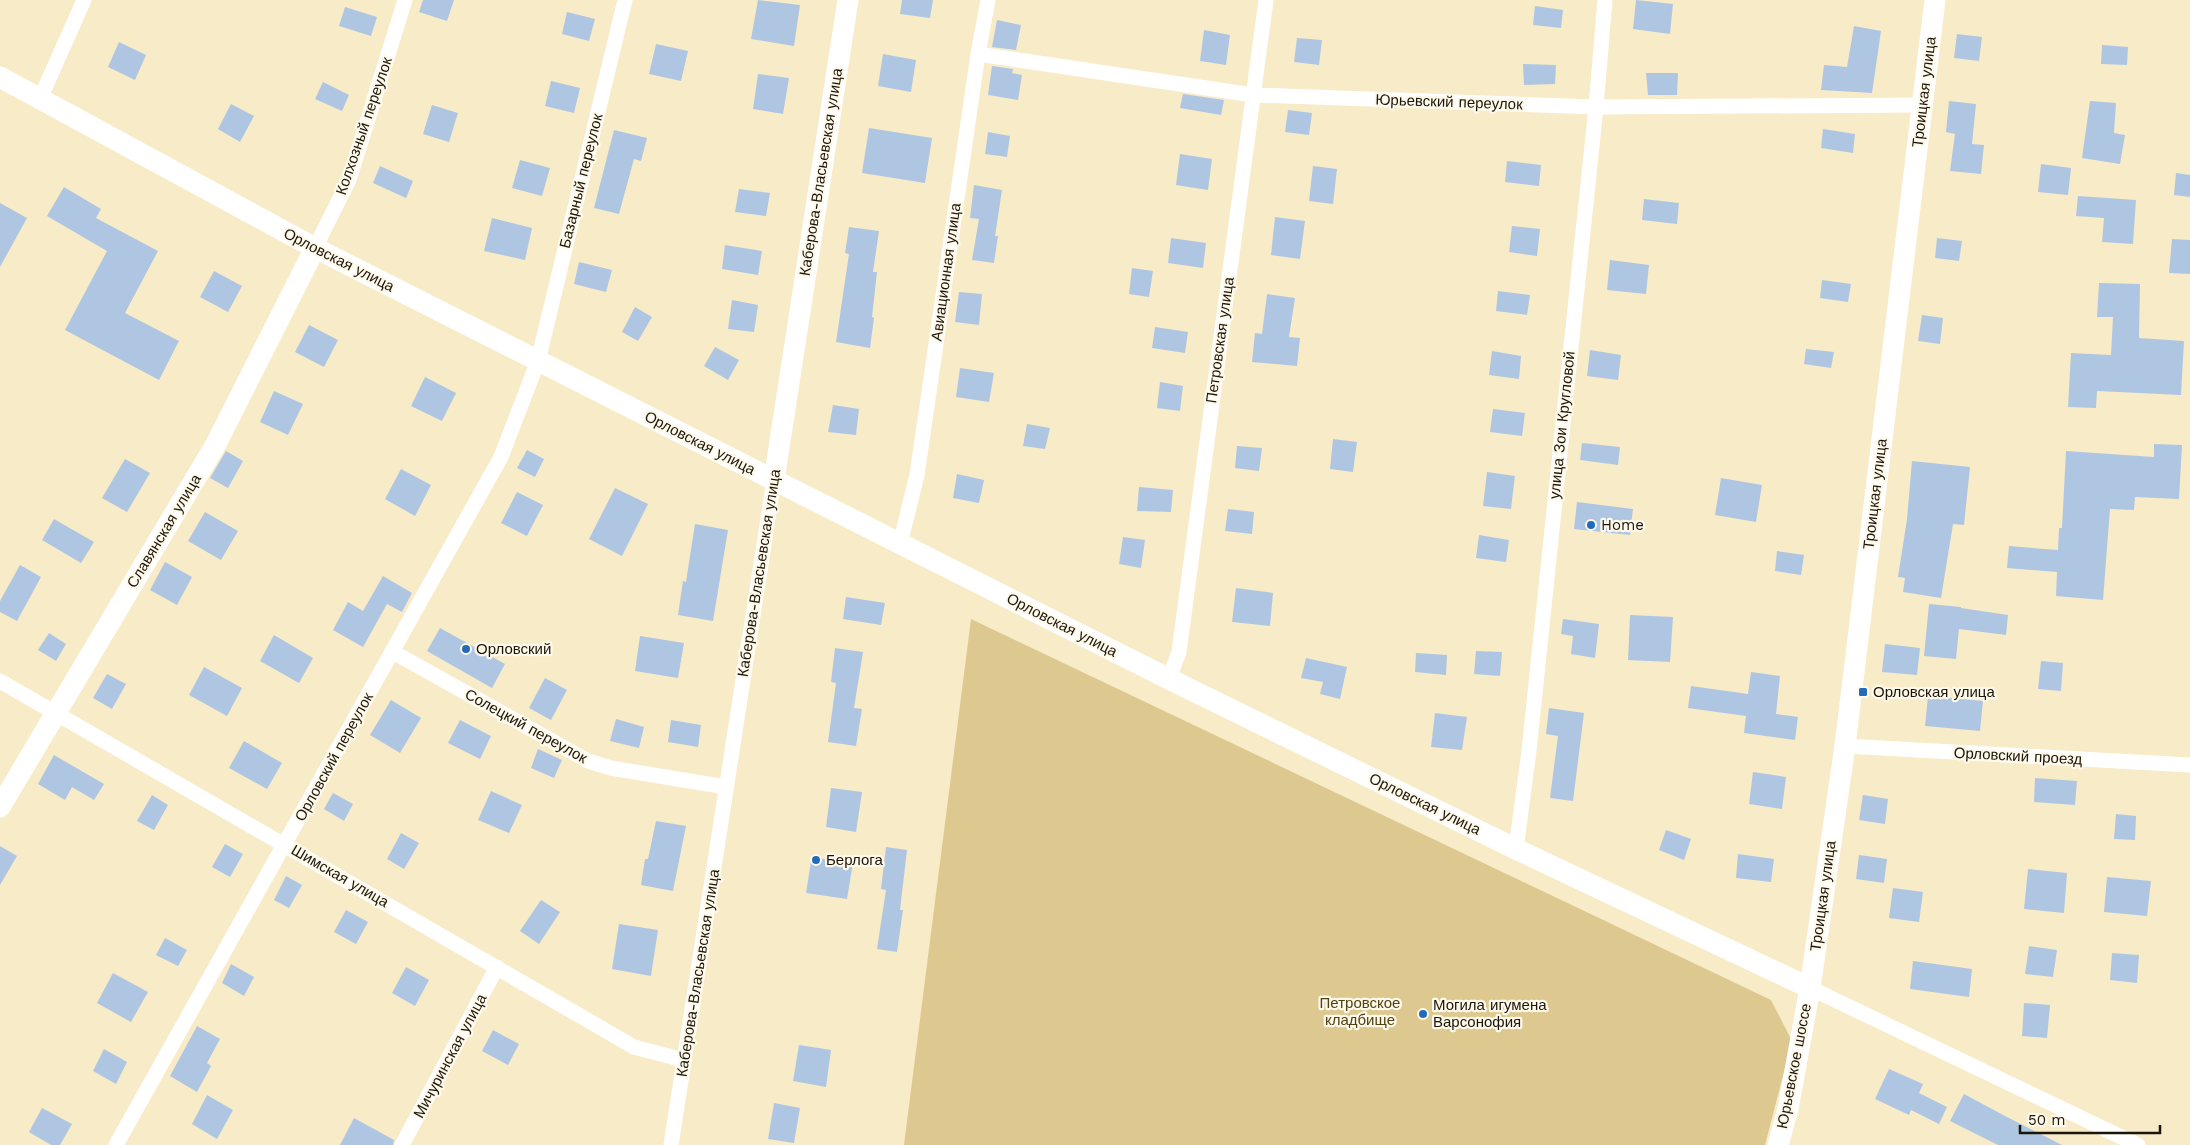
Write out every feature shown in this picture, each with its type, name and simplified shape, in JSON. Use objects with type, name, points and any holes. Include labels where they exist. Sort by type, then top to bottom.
[{"type":"main road","name":"Каберова-Власьевская улица","points":[[774,480],[848,0]]},
{"type":"main road","name":"Троицкая улица","points":[[1810,988],[1845,746],[1935,0]]},
{"type":"main road","name":"Орловская улица","points":[[0,77],[315,248],[538,362],[1169,679],[1516,849],[1810,988]]},
{"type":"main road","name":"Славянская улица","points":[[0,807],[216,444],[315,248]]},
{"type":"main road","name":"Юрьевское шоссе","points":[[1778,1145],[1788,1109],[1810,988]]},
{"type":"street","points":[[40,99],[84,0]]},
{"type":"street","name":"Колхозный переулок","points":[[315,248],[348,180],[405,0]]},
{"type":"street","name":"Базарный переулок","points":[[538,362],[625,0]]},
{"type":"street","name":"Авиационная улица","points":[[900,544],[917,475],[978,54],[988,0]]},
{"type":"street","name":"Петровская улица","points":[[1169,679],[1179,652],[1266,0]]},
{"type":"street","name":"улица Зои Кругловой","points":[[1516,849],[1529,750],[1596,107],[1605,0]]},
{"type":"street","name":"Юрьевский переулок","points":[[978,54],[1253,95],[1596,107],[1922,105]]},
{"type":"street","name":"Орловский переулок","points":[[116,1145],[502,457],[538,362]]},
{"type":"street","name":"Каберова-Власьевская улица","points":[[671,1145],[774,480]]},
{"type":"street","name":"Солецкий переулок","points":[[393,652],[588,762],[611,768],[726,787]]},
{"type":"street","name":"Шимская улица","points":[[0,681],[634,1047],[684,1060]]},
{"type":"street","name":"Орловский проезд","points":[[1845,746],[2190,765]]},
{"type":"street","name":"Мичуринская улица","points":[[402,1145],[497,967]]},
{"type":"street","name":"Орловская улица","points":[[1810,988],[2138,1145]]},
{"type":"green space","name":"Петровское кладбище","points":[[971,619],[1771,1000],[1792,1041],[1765,1145],[904,1145]]},
{"type":"building","points":[[423,0],[454,0],[447,21],[419,12]]},
{"type":"building","points":[[758,0],[800,5],[794,46],[751,39]]},
{"type":"building","points":[[902,0],[933,0],[930,18],[900,14]]},
{"type":"building","points":[[1636,0],[1673,4],[1670,34],[1633,29]]},
{"type":"building","points":[[1535,6],[1563,10],[1561,28],[1533,25]]},
{"type":"building","points":[[345,7],[377,17],[371,36],[339,26]]},
{"type":"building","points":[[567,12],[595,19],[589,41],[562,34]]},
{"type":"building","points":[[997,20],[1021,25],[1016,50],[992,47]]},
{"type":"building","points":[[1854,26],[1881,31],[1872,93],[1821,90],[1824,65],[1847,67]]},
{"type":"building","points":[[1204,30],[1230,35],[1226,65],[1200,61]]},
{"type":"building","points":[[1957,34],[1982,37],[1979,61],[1954,58]]},
{"type":"building","points":[[1297,38],[1322,40],[1319,65],[1294,62]]},
{"type":"building","points":[[119,42],[146,55],[135,80],[108,67]]},
{"type":"building","points":[[656,44],[688,51],[681,81],[649,74]]},
{"type":"building","points":[[2102,45],[2128,47],[2127,65],[2101,64]]},
{"type":"building","points":[[883,54],[916,60],[911,92],[878,86]]},
{"type":"building","points":[[1523,64],[1556,65],[1555,84],[1524,85]]},
{"type":"building","points":[[992,66],[1013,69],[1012,73],[1022,75],[1018,100],[988,95]]},
{"type":"building","points":[[1646,73],[1678,73],[1677,95],[1648,95]]},
{"type":"building","points":[[758,74],[789,78],[783,114],[753,109]]},
{"type":"building","points":[[551,81],[580,88],[574,113],[545,106]]},
{"type":"building","points":[[323,82],[349,95],[342,111],[315,99]]},
{"type":"building","points":[[1183,94],[1224,100],[1221,115],[1180,108]]},
{"type":"building","points":[[1949,101],[1976,104],[1972,144],[1984,145],[1981,174],[1950,171],[1955,134],[1946,132]]},
{"type":"building","points":[[2090,101],[2116,103],[2114,133],[2125,135],[2120,164],[2082,158]]},
{"type":"building","points":[[231,104],[254,116],[240,142],[218,129]]},
{"type":"building","points":[[432,105],[458,113],[449,142],[423,134]]},
{"type":"building","points":[[1288,110],[1312,113],[1309,135],[1285,132]]},
{"type":"building","points":[[869,128],[932,138],[925,183],[862,173]]},
{"type":"building","points":[[1823,129],[1855,134],[1853,153],[1821,148]]},
{"type":"building","points":[[614,130],[647,138],[641,161],[634,159],[619,214],[594,208]]},
{"type":"building","points":[[988,132],[1010,136],[1007,157],[985,154]]},
{"type":"building","points":[[1180,154],[1212,159],[1208,190],[1176,185]]},
{"type":"building","points":[[520,160],[550,168],[542,196],[512,188]]},
{"type":"building","points":[[1507,161],[1541,165],[1539,186],[1505,182]]},
{"type":"building","points":[[2041,164],[2071,168],[2068,195],[2038,192]]},
{"type":"building","points":[[380,166],[413,181],[406,198],[373,183]]},
{"type":"building","points":[[1313,166],[1337,169],[1333,204],[1309,201]]},
{"type":"building","points":[[2176,173],[2190,175],[2190,197],[2174,195]]},
{"type":"building","points":[[974,185],[1002,190],[995,236],[998,236],[994,263],[972,260],[979,219],[970,218]]},
{"type":"building","points":[[64,187],[101,209],[96,218],[158,251],[125,313],[179,341],[159,380],[65,330],[107,251],[47,216]]},
{"type":"building","points":[[739,189],[770,193],[766,216],[735,212]]},
{"type":"building","points":[[2078,196],[2136,200],[2133,244],[2102,242],[2104,218],[2076,216]]},
{"type":"building","points":[[1644,199],[1679,203],[1677,224],[1642,220]]},
{"type":"building","points":[[0,203],[27,218],[0,267]]},
{"type":"building","points":[[1275,217],[1305,221],[1300,259],[1271,255]]},
{"type":"building","points":[[492,218],[532,228],[525,260],[484,251]]},
{"type":"building","points":[[1512,226],[1540,229],[1537,256],[1509,252]]},
{"type":"building","points":[[849,227],[879,231],[873,272],[877,272],[870,348],[836,342],[849,254],[845,253]]},
{"type":"building","points":[[1171,238],[1206,243],[1203,268],[1168,263]]},
{"type":"building","points":[[1937,238],[1962,241],[1959,261],[1935,258]]},
{"type":"building","points":[[2172,239],[2190,240],[2190,274],[2169,273]]},
{"type":"building","points":[[725,245],[762,251],[758,275],[722,269]]},
{"type":"building","points":[[1610,260],[1649,265],[1646,294],[1607,290]]},
{"type":"building","points":[[579,262],[612,270],[606,292],[574,284]]},
{"type":"building","points":[[1132,268],[1153,271],[1149,297],[1129,294]]},
{"type":"building","points":[[214,271],[242,286],[228,312],[200,297]]},
{"type":"building","points":[[1822,280],[1851,284],[1848,302],[1820,298]]},
{"type":"building","points":[[2099,283],[2140,284],[2139,338],[2184,341],[2181,395],[2097,391],[2096,408],[2068,407],[2071,353],[2111,355],[2113,317],[2097,317]]},
{"type":"building","points":[[1498,291],[1530,295],[1527,315],[1496,311]]},
{"type":"building","points":[[959,292],[982,294],[979,325],[955,322]]},
{"type":"building","points":[[1267,294],[1295,298],[1289,337],[1300,338],[1297,366],[1252,362],[1255,333],[1262,334]]},
{"type":"building","points":[[732,300],[758,305],[754,332],[728,329]]},
{"type":"building","points":[[635,307],[652,317],[638,341],[622,332]]},
{"type":"building","points":[[1922,315],[1943,318],[1940,344],[1918,341]]},
{"type":"building","points":[[309,325],[338,340],[324,367],[295,352]]},
{"type":"building","points":[[1155,327],[1188,332],[1185,353],[1152,348]]},
{"type":"building","points":[[715,347],[739,360],[728,380],[704,366]]},
{"type":"building","points":[[1806,349],[1834,352],[1831,368],[1804,364]]},
{"type":"building","points":[[1590,350],[1621,355],[1618,380],[1587,376]]},
{"type":"building","points":[[1492,351],[1521,356],[1519,379],[1489,375]]},
{"type":"building","points":[[960,368],[994,373],[989,402],[956,397]]},
{"type":"building","points":[[425,377],[456,393],[442,421],[411,406]]},
{"type":"building","points":[[1160,382],[1183,386],[1180,411],[1157,408]]},
{"type":"building","points":[[274,391],[303,404],[288,435],[260,422]]},
{"type":"building","points":[[833,405],[859,409],[856,435],[828,432]]},
{"type":"building","points":[[1493,409],[1525,413],[1522,436],[1490,432]]},
{"type":"building","points":[[1027,424],[1050,428],[1045,449],[1023,446]]},
{"type":"building","points":[[1333,439],[1357,442],[1353,472],[1330,469]]},
{"type":"building","points":[[1582,443],[1620,447],[1618,465],[1580,460]]},
{"type":"building","points":[[2154,444],[2182,445],[2179,499],[2135,497],[2134,510],[2110,509],[2103,600],[2056,596],[2057,572],[2007,568],[2009,546],[2058,550],[2059,528],[2062,528],[2066,451],[2154,457]]},
{"type":"building","points":[[1237,446],[1262,448],[1259,471],[1235,468]]},
{"type":"building","points":[[527,450],[544,459],[535,477],[517,468]]},
{"type":"building","points":[[226,451],[243,461],[228,488],[210,478]]},
{"type":"building","points":[[125,459],[150,473],[127,512],[102,498]]},
{"type":"building","points":[[1912,461],[1970,467],[1964,525],[1953,524],[1941,598],[1903,592],[1905,578],[1898,577],[1907,519]]},
{"type":"building","points":[[401,469],[431,485],[415,516],[385,499]]},
{"type":"building","points":[[1487,472],[1515,476],[1511,509],[1483,506]]},
{"type":"building","points":[[957,474],[984,480],[979,503],[953,498]]},
{"type":"building","points":[[1721,478],[1762,485],[1756,522],[1715,515]]},
{"type":"building","points":[[1139,487],[1173,490],[1171,512],[1137,511]]},
{"type":"building","points":[[615,488],[648,504],[622,556],[589,539]]},
{"type":"building","points":[[517,492],[543,505],[527,536],[501,523]]},
{"type":"building","points":[[1577,502],[1633,509],[1630,535],[1574,529]]},
{"type":"building","points":[[1228,509],[1254,512],[1252,534],[1225,531]]},
{"type":"building","points":[[205,512],[238,531],[221,560],[188,541]]},
{"type":"building","points":[[54,519],[94,542],[81,563],[42,540]]},
{"type":"building","points":[[695,524],[728,530],[713,621],[678,615],[683,581],[686,582]]},
{"type":"building","points":[[1479,535],[1509,540],[1506,562],[1476,558]]},
{"type":"building","points":[[1123,537],[1145,540],[1141,568],[1119,564]]},
{"type":"building","points":[[1777,551],[1804,555],[1801,575],[1775,571]]},
{"type":"building","points":[[165,562],[192,577],[177,605],[150,590]]},
{"type":"building","points":[[20,565],[41,577],[17,621],[0,612],[0,601]]},
{"type":"building","points":[[383,576],[412,593],[402,612],[387,604],[363,647],[333,630],[348,602],[363,611]]},
{"type":"building","points":[[1236,588],[1273,593],[1270,626],[1232,622]]},
{"type":"building","points":[[846,597],[885,603],[881,625],[843,619]]},
{"type":"building","points":[[1929,604],[2008,615],[2006,635],[1959,629],[1956,659],[1924,656]]},
{"type":"building","points":[[1630,615],[1673,617],[1670,662],[1628,660]]},
{"type":"building","points":[[1563,619],[1599,624],[1595,658],[1571,654],[1573,636],[1561,634]]},
{"type":"building","points":[[440,628],[505,664],[492,688],[427,651]]},
{"type":"building","points":[[49,633],[66,644],[56,661],[38,650]]},
{"type":"building","points":[[274,635],[313,658],[299,683],[260,661]]},
{"type":"building","points":[[640,636],[684,643],[678,678],[635,671]]},
{"type":"building","points":[[1885,644],[1920,648],[1917,675],[1882,672]]},
{"type":"building","points":[[835,648],[863,652],[854,708],[862,709],[856,746],[828,742],[836,683],[831,682]]},
{"type":"building","points":[[1476,651],[1502,652],[1500,676],[1474,674]]},
{"type":"building","points":[[1416,653],[1447,655],[1446,675],[1415,672]]},
{"type":"building","points":[[1306,658],[1347,667],[1340,699],[1320,694],[1323,682],[1301,678]]},
{"type":"building","points":[[2041,661],[2063,663],[2061,691],[2038,689]]},
{"type":"building","points":[[204,667],[242,688],[227,716],[189,695]]},
{"type":"building","points":[[1751,672],[1780,676],[1776,714],[1798,717],[1795,740],[1744,733],[1746,716],[1688,708],[1691,686],[1748,694]]},
{"type":"building","points":[[107,674],[126,684],[112,709],[93,698]]},
{"type":"building","points":[[545,678],[567,690],[551,720],[529,708]]},
{"type":"building","points":[[1928,696],[1983,701],[1980,731],[1925,726]]},
{"type":"building","points":[[391,700],[421,718],[400,753],[370,735]]},
{"type":"building","points":[[1549,708],[1584,713],[1573,801],[1550,798],[1558,736],[1546,734]]},
{"type":"building","points":[[1435,713],[1467,717],[1462,750],[1431,747]]},
{"type":"building","points":[[616,719],[644,727],[639,748],[610,741]]},
{"type":"building","points":[[460,720],[491,736],[480,759],[448,743]]},
{"type":"building","points":[[671,720],[701,725],[698,747],[668,742]]},
{"type":"building","points":[[244,741],[282,763],[267,789],[229,768]]},
{"type":"building","points":[[538,749],[562,760],[554,778],[531,768]]},
{"type":"building","points":[[54,755],[104,784],[94,800],[72,787],[65,800],[38,784]]},
{"type":"building","points":[[1753,772],[1786,777],[1782,809],[1749,804]]},
{"type":"building","points":[[2035,778],[2077,781],[2075,805],[2034,802]]},
{"type":"building","points":[[831,788],[862,792],[856,832],[826,827]]},
{"type":"building","points":[[491,791],[522,805],[509,833],[478,820]]},
{"type":"building","points":[[333,793],[353,804],[344,821],[324,809]]},
{"type":"building","points":[[152,795],[168,805],[154,830],[137,821]]},
{"type":"building","points":[[1863,795],[1888,799],[1885,824],[1859,820]]},
{"type":"building","points":[[2116,814],[2136,816],[2135,840],[2114,839]]},
{"type":"building","points":[[656,821],[686,826],[673,891],[641,885],[645,859],[648,859]]},
{"type":"building","points":[[1666,830],[1691,839],[1684,860],[1659,850]]},
{"type":"building","points":[[401,833],[419,843],[404,869],[387,859]]},
{"type":"building","points":[[225,844],[243,854],[230,877],[212,867]]},
{"type":"building","points":[[0,846],[17,856],[0,885]]},
{"type":"building","points":[[886,847],[907,850],[900,910],[903,910],[897,952],[877,949],[886,890],[881,889]]},
{"type":"building","points":[[1738,854],[1774,859],[1771,882],[1736,878]]},
{"type":"building","points":[[1859,855],[1887,859],[1884,883],[1856,879]]},
{"type":"building","points":[[817,858],[853,863],[847,899],[806,893],[811,861]]},
{"type":"building","points":[[2028,869],[2067,873],[2064,913],[2024,909]]},
{"type":"building","points":[[286,876],[302,885],[289,908],[274,900]]},
{"type":"building","points":[[2107,877],[2151,881],[2147,916],[2104,912]]},
{"type":"building","points":[[1893,888],[1923,892],[1919,922],[1889,918]]},
{"type":"building","points":[[541,900],[560,912],[539,944],[520,931]]},
{"type":"building","points":[[346,910],[368,922],[356,944],[334,932]]},
{"type":"building","points":[[619,924],[658,930],[651,976],[612,969]]},
{"type":"building","points":[[165,938],[187,950],[178,966],[156,955]]},
{"type":"building","points":[[2029,946],[2057,950],[2053,977],[2025,974]]},
{"type":"building","points":[[2112,953],[2139,955],[2137,983],[2110,980]]},
{"type":"building","points":[[1913,961],[1972,969],[1969,997],[1910,989]]},
{"type":"building","points":[[231,964],[254,977],[244,996],[222,983]]},
{"type":"building","points":[[406,967],[429,980],[415,1006],[392,993]]},
{"type":"building","points":[[113,973],[148,992],[131,1022],[97,1003]]},
{"type":"building","points":[[2024,1003],[2050,1005],[2047,1038],[2022,1036]]},
{"type":"building","points":[[197,1026],[220,1039],[207,1063],[211,1066],[197,1092],[170,1076]]},
{"type":"building","points":[[493,1030],[519,1044],[508,1065],[482,1051]]},
{"type":"building","points":[[799,1045],[831,1050],[826,1087],[793,1081]]},
{"type":"building","points":[[104,1049],[127,1062],[116,1084],[93,1071]]},
{"type":"building","points":[[1889,1069],[1923,1084],[1919,1093],[1947,1107],[1939,1124],[1911,1110],[1909,1115],[1875,1099]]},
{"type":"building","points":[[1964,1094],[2062,1145],[1998,1145],[1950,1121]]},
{"type":"building","points":[[207,1095],[233,1110],[217,1139],[192,1124]]},
{"type":"building","points":[[774,1103],[800,1108],[794,1143],[768,1139]]},
{"type":"building","points":[[42,1108],[72,1124],[60,1145],[51,1145],[29,1132]]},
{"type":"building","points":[[354,1118],[394,1140],[393,1145],[340,1145]]},
{"type":"place","name":"Home","points":[[1591,525]]},
{"type":"place","name":"Орловский","points":[[466,649]]},
{"type":"place","name":"Орловская улица","points":[[1863,692]]},
{"type":"place","name":"Берлога","points":[[816,860]]},
{"type":"place","name":"Могила игумена Варсонофия","points":[[1423,1014]]}]
